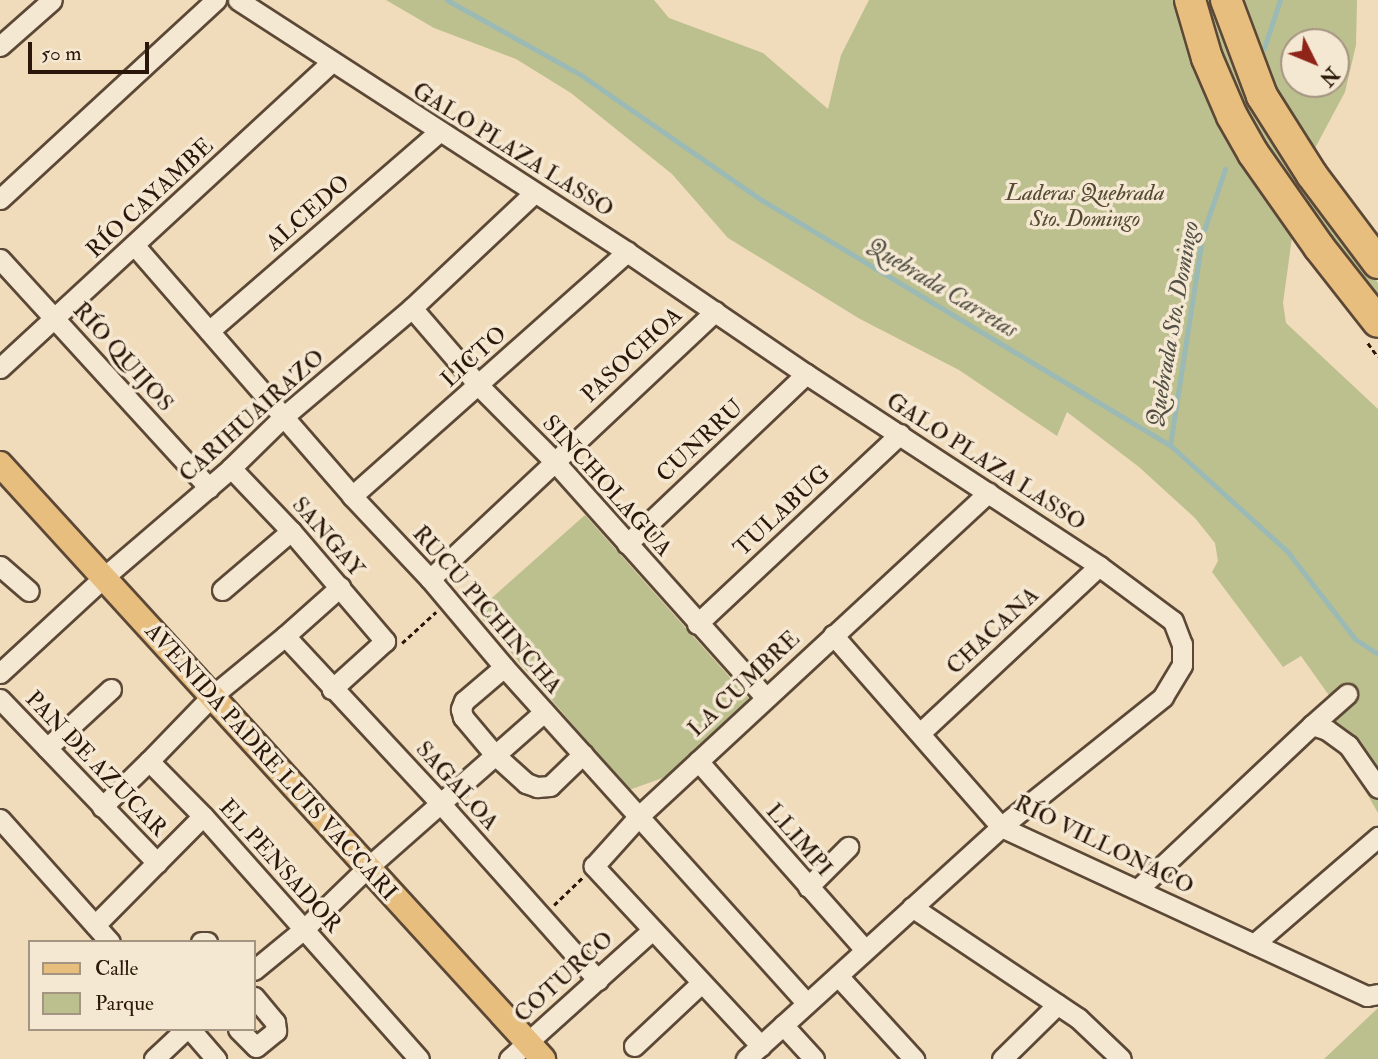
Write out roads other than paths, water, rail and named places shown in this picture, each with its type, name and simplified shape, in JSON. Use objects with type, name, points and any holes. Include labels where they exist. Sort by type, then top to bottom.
[{"type":"highway","points":[[1190,0],[1207,58],[1232,116],[1253,153],[1319,247],[1378,321]]},
{"type":"highway","points":[[1226,0],[1262,96],[1312,175],[1378,263]]},
{"type":"main road","name":"AVENIDA PADRE LUIS VACCARI","points":[[0,464],[104,577],[205,704],[367,868],[536,1051]]},
{"type":"street","points":[[0,46],[52,0]]},
{"type":"street","points":[[0,199],[216,0]]},
{"type":"street","name":"GALO PLAZA LASSO","points":[[238,0],[331,63],[627,252],[806,374],[1099,566],[1172,621],[1182,644],[1182,665],[1163,697],[1001,827],[754,1052]]},
{"type":"street","name":"RÍO CAYAMBE","points":[[0,368],[331,63]]},
{"type":"street","name":"ALCEDO","points":[[209,331],[439,132]]},
{"type":"street","name":"CARIHUAIRAZO","points":[[4,662],[209,488],[283,417],[412,308],[534,193]]},
{"type":"street","name":"RUCU PICHINCHA","points":[[135,246],[352,496],[430,579],[544,712],[807,1003]]},
{"type":"street","name":"LICTO","points":[[352,496],[627,252]]},
{"type":"street","name":"RÍO QUIJOS","points":[[0,259],[209,488]]},
{"type":"street","name":"SINCHOLAGUA","points":[[412,308],[479,386],[554,461],[765,697]]},
{"type":"street","name":"PASOCHOA","points":[[430,579],[715,311]]},
{"type":"street","name":"CUNRRU","points":[[627,544],[806,374]]},
{"type":"street","name":"TULABUG","points":[[697,624],[900,434]]},
{"type":"street","name":"SANGAY","points":[[231,468],[291,531],[385,641],[332,689]]},
{"type":"street","name":"LA CUMBRE","points":[[651,931],[594,866],[639,816],[988,493]]},
{"type":"street","points":[[222,590],[291,531]]},
{"type":"street","points":[[0,566],[29,591]]},
{"type":"street","name":"CHACANA","points":[[920,733],[1099,566]]},
{"type":"street","points":[[102,807],[205,704],[340,587]]},
{"type":"street","name":"RÍO VILLONACO","points":[[833,635],[1001,827],[1367,996],[1378,994]]},
{"type":"street","name":"SAGALOA","points":[[280,639],[332,689],[441,804],[598,980]]},
{"type":"street","points":[[504,667],[464,701],[463,717],[495,755],[526,783],[537,788],[550,786],[583,754]]},
{"type":"street","points":[[47,748],[111,689]]},
{"type":"street","points":[[1138,890],[1347,694]]},
{"type":"street","name":"PAN DE AZUCAR","points":[[0,699],[157,863]]},
{"type":"street","points":[[256,968],[304,929],[367,868],[544,712]]},
{"type":"street","points":[[1312,725],[1326,730],[1349,745],[1378,788]]},
{"type":"street","name":"EL PENSADOR","points":[[149,761],[203,816],[419,1059]]},
{"type":"street","name":"LLIMPI","points":[[698,761],[865,950]]},
{"type":"street","points":[[95,925],[203,816]]},
{"type":"street","points":[[0,819],[108,940]]},
{"type":"street","points":[[1254,944],[1378,837]]},
{"type":"street","points":[[808,887],[848,848]]},
{"type":"street","points":[[912,907],[1093,1029],[1121,1059]]},
{"type":"street","points":[[651,931],[700,984],[754,1052]]},
{"type":"street","name":"COTURCO","points":[[509,1059],[536,1051],[598,980],[651,931]]},
{"type":"street","points":[[838,976],[914,1059]]},
{"type":"street","points":[[635,1046],[700,984]]},
{"type":"street","points":[[240,1031],[256,1047],[276,1031],[275,1022],[256,999]]},
{"type":"street","points":[[1005,1058],[1058,1004]]},
{"type":"street","points":[[783,1025],[814,1059]]},
{"type":"street","points":[[154,1059],[186,1031]]},
{"type":"street","points":[[190,1031],[216,1059]]},
{"type":"waterway","name":"Quebrada Carretas","points":[[447,0],[581,75],[760,199],[1170,445],[1287,551],[1355,639],[1378,654]]},
{"type":"waterway","name":"Quebrada Sto. Domingo","points":[[1264,48],[1280,0]]},
{"type":"waterway","name":"Quebrada Sto. Domingo","points":[[1170,445],[1203,233],[1225,169]]},
{"type":"park label","name":"Laderas Quebrada Sto. Domingo","points":[[1085,206]]}]
